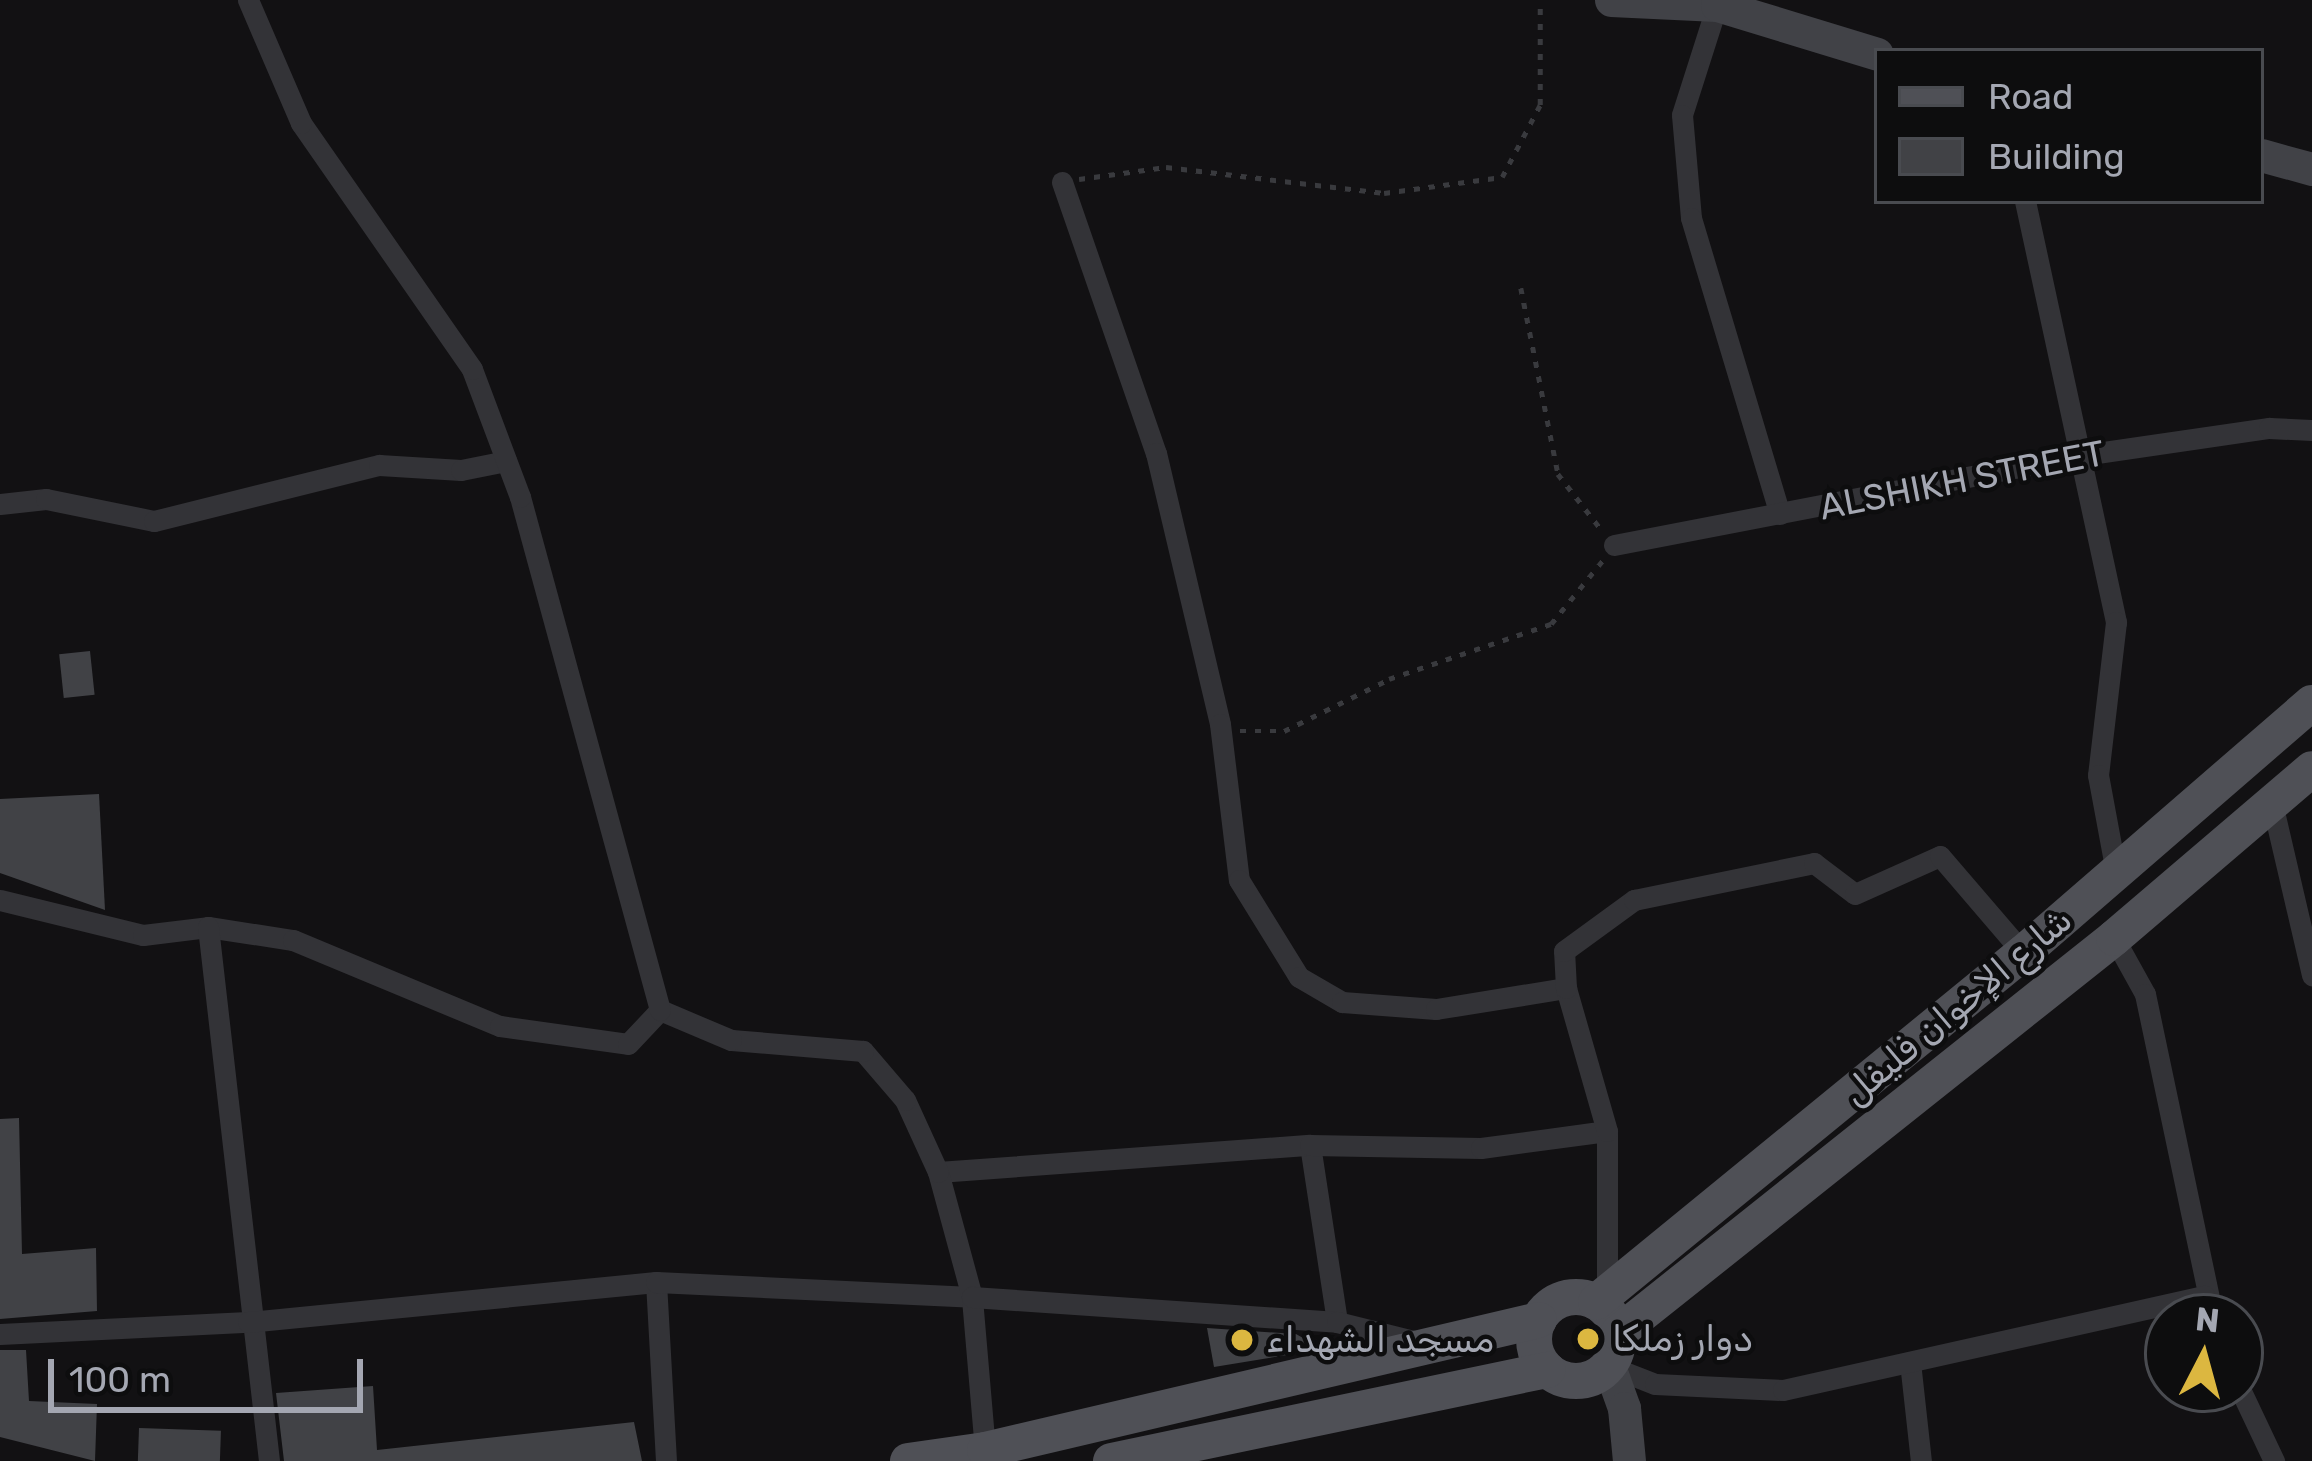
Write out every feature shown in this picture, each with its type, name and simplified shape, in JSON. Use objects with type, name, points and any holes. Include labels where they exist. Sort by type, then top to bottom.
[{"type":"main road","name":"شارع الإخوان فليفل","points":[[1602,1299],[2023,953],[2312,703]]},
{"type":"main road","name":"شارع الإخوان فليفل","points":[[1614,1349],[2312,769]]},
{"type":"main road","points":[[908,1461],[985,1450],[1539,1320],[1558,1302],[1602,1299],[1614,1349],[1580,1382],[1548,1370],[1192,1453],[1111,1461]]},
{"type":"main road","points":[[1539,1320],[1535,1346],[1548,1370]]},
{"type":"street","points":[[248,0],[301,123],[472,369],[506,461],[661,1010]]},
{"type":"street","points":[[1611,0],[1776,11],[1874,54]]},
{"type":"street","points":[[1717,5],[1682,115],[1691,218],[1780,514]]},
{"type":"street","points":[[2264,155],[2312,169]]},
{"type":"street","points":[[1062,182],[1156,453],[1221,731],[1239,880],[1299,977],[1342,1002],[1436,1009],[1566,988]]},
{"type":"street","points":[[2026,204],[2116,622],[2098,775],[2116,872]]},
{"type":"street","name":"ALSHIKH STREET","points":[[1614,545],[2083,455],[2269,428],[2312,430]]},
{"type":"street","points":[[0,504],[46,499],[154,521],[379,465],[461,470],[506,461]]},
{"type":"street","points":[[2272,803],[2312,975]]},
{"type":"street","points":[[1602,1299],[1607,1131],[1566,988],[1564,951],[1634,900],[1814,863],[1855,894],[1940,856],[2023,953]]},
{"type":"street","points":[[0,900],[143,935],[208,927],[293,940],[500,1026],[628,1044],[661,1010]]},
{"type":"street","points":[[208,927],[248,1322],[268,1461]]},
{"type":"street","points":[[2114,938],[2145,994],[2206,1293]]},
{"type":"street","points":[[661,1010],[731,1040],[863,1051],[905,1100],[938,1172],[972,1297],[985,1450]]},
{"type":"street","points":[[938,1172],[1310,1144],[1480,1148],[1607,1131]]},
{"type":"street","points":[[1310,1144],[1337,1322]]},
{"type":"street","points":[[656,1282],[666,1461]]},
{"type":"street","points":[[0,1334],[248,1322],[656,1282],[1337,1322],[1428,1345]]},
{"type":"street","points":[[1614,1349],[1654,1384],[1783,1390],[2144,1319]]},
{"type":"street","points":[[1614,1349],[1629,1461]]},
{"type":"street","points":[[1910,1362],[1921,1461]]},
{"type":"street","points":[[2247,1413],[2258,1450],[2274,1461]]},
{"type":"path","points":[[1062,182],[1166,167],[1384,193],[1502,177],[1540,105],[1540,0]]},
{"type":"path","points":[[1221,731],[1284,731],[1389,679],[1551,624],[1614,545],[1558,474],[1521,288]]},
{"type":"building","points":[[90,651],[95,695],[64,698],[59,654]]},
{"type":"building","points":[[99,794],[105,910],[0,873],[0,799]]},
{"type":"building","points":[[19,1118],[22,1254],[96,1248],[97,1311],[0,1319],[0,1119]]},
{"type":"building","points":[[1207,1328],[1296,1334],[1310,1342],[1299,1353],[1214,1367]]},
{"type":"building","points":[[0,1350],[26,1350],[29,1401],[97,1404],[95,1461],[0,1437]]},
{"type":"building","points":[[373,1386],[377,1450],[634,1422],[642,1461],[284,1461],[276,1393]]},
{"type":"building","points":[[139,1428],[221,1431],[220,1461],[138,1461]]},
{"type":"place","name":"دوار زملكا","points":[[1588,1339]]},
{"type":"place","name":"مسجد الشهداء","points":[[1242,1340]]}]
